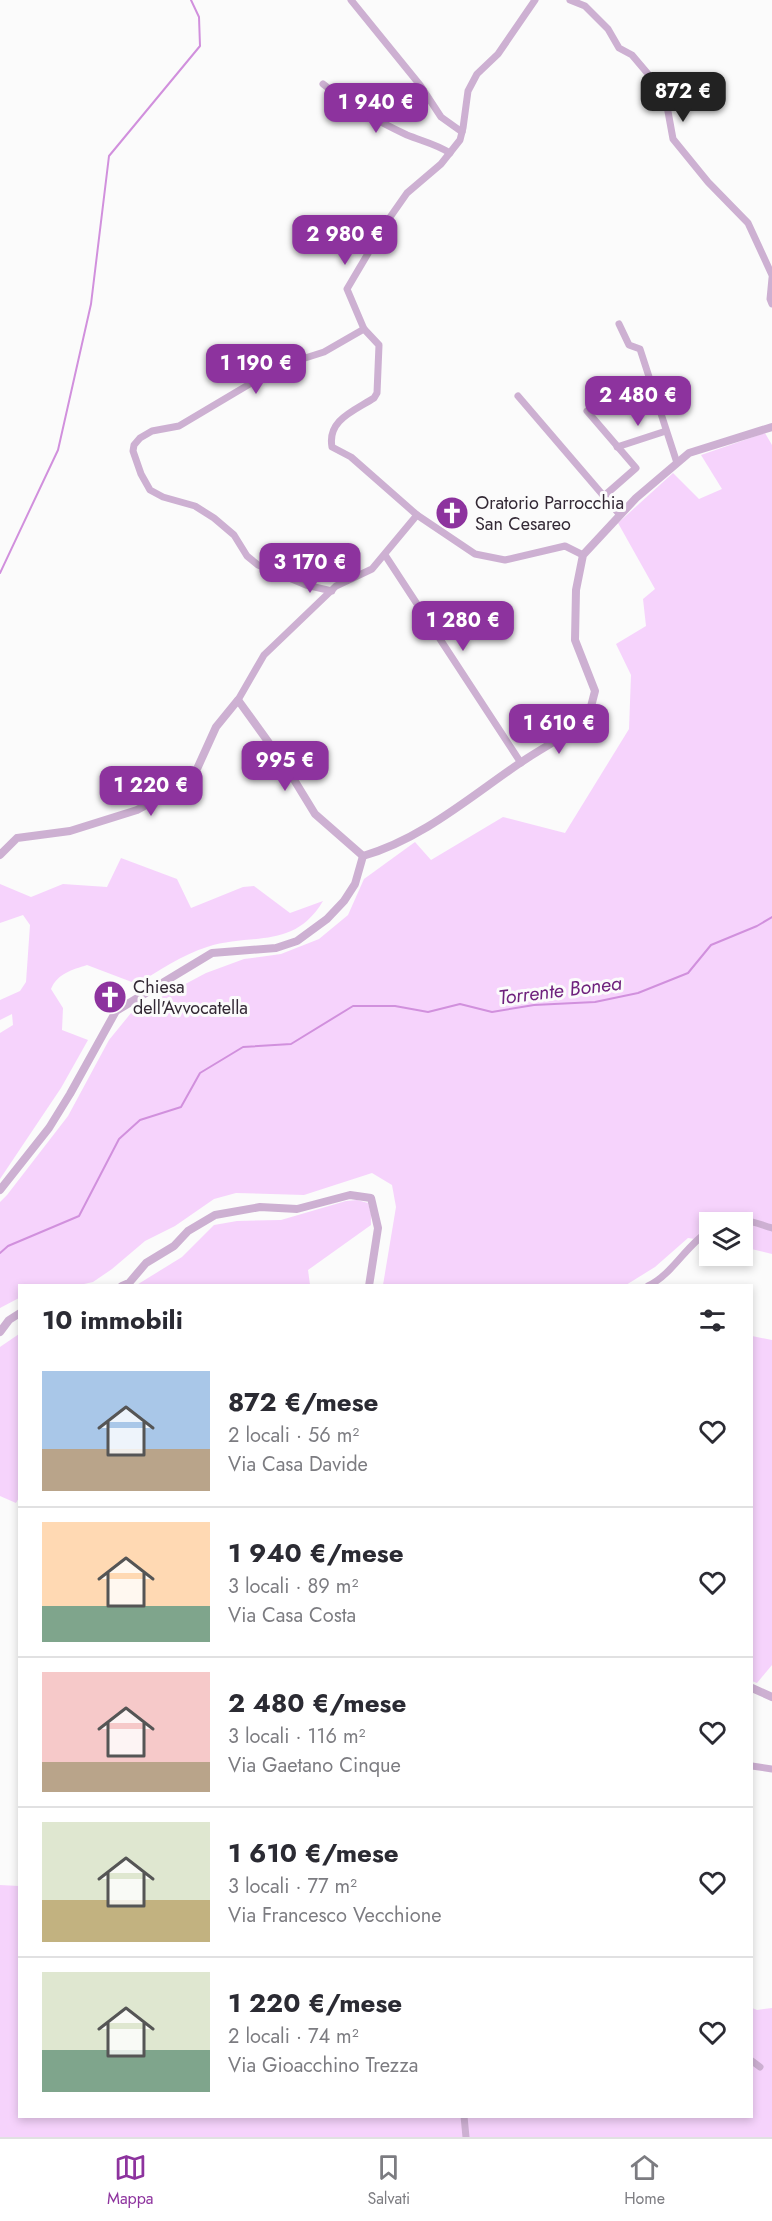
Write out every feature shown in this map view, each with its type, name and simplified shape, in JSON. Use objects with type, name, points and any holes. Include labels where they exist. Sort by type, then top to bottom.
[{"type":"street","points":[[351,0],[420,85],[441,117],[462,132]]},
{"type":"street","points":[[535,0],[498,54],[477,74],[468,91],[460,140],[441,164],[407,193],[380,232],[347,288],[364,329],[379,345],[377,393],[374,398],[338,421],[330,436],[332,447],[351,457],[417,514],[475,554],[505,560],[565,546],[583,555]]},
{"type":"street","points":[[570,0],[585,6],[608,29],[620,48],[632,55],[654,81],[667,106],[673,139],[708,182],[748,223],[772,276],[770,299],[772,304]]},
{"type":"street","points":[[323,84],[343,100],[384,124],[421,141],[436,144],[450,153]]},
{"type":"street","points":[[619,324],[629,345],[640,349],[677,463]]},
{"type":"street","points":[[332,591],[306,585],[258,565],[247,556],[234,535],[214,518],[195,506],[163,497],[150,490],[141,474],[133,451],[134,445],[140,438],[152,431],[179,426],[280,366],[324,352],[364,329]]},
{"type":"street","points":[[518,396],[620,515]]},
{"type":"street","points":[[587,411],[636,468],[604,496]]},
{"type":"street","points":[[363,856],[392,846],[458,808],[521,763],[587,722],[595,691],[575,640],[576,590],[583,555],[636,498],[689,453],[772,427]]},
{"type":"street","points":[[617,447],[666,431]]},
{"type":"street","points":[[0,855],[17,838],[70,831],[137,810],[192,780],[216,727],[238,700],[242,689],[264,655],[336,586],[372,569],[417,514]]},
{"type":"street","points":[[385,555],[521,763]]},
{"type":"street","points":[[238,700],[285,765],[315,814],[363,856]]},
{"type":"street","points":[[0,1190],[49,1128],[70,1095],[116,1011],[212,953],[276,948],[297,941],[327,919],[344,901],[355,884],[363,856]]},
{"type":"street","points":[[127,1284],[146,1263],[174,1246],[188,1231],[215,1215],[260,1208],[297,1209],[350,1195],[371,1197],[378,1228],[369,1284]]},
{"type":"street","points":[[753,1222],[772,1228]]},
{"type":"street","points":[[651,1284],[699,1239]]},
{"type":"street","points":[[0,1332],[9,1320],[18,1314]]},
{"type":"street","points":[[753,1688],[772,1697]]},
{"type":"street","points":[[753,1766],[772,1769]]},
{"type":"street","points":[[753,2062],[760,2067]]},
{"type":"street","points":[[464,2118],[466,2137]]},
{"type":"shaded area","points":[[765,433],[772,445],[772,1254],[753,1249],[753,1212],[699,1212],[699,1240],[688,1238],[655,1267],[628,1284],[383,1284],[396,1207],[392,1185],[372,1173],[304,1195],[236,1193],[214,1199],[175,1226],[145,1241],[93,1282],[18,1284],[18,1299],[0,1308],[0,1202],[68,1116],[109,1040],[131,1013],[206,973],[244,959],[281,954],[319,939],[348,915],[364,879],[415,842],[431,860],[503,817],[565,833],[629,729],[631,675],[616,644],[646,626],[643,599],[655,589],[618,523],[673,473],[699,499],[722,489],[701,455]]},
{"type":"shaded area","points":[[121,858],[177,879],[191,908],[243,887],[254,886],[290,913],[323,901],[311,917],[285,934],[223,943],[198,950],[137,984],[87,965],[57,979],[51,989],[63,1008],[62,1030],[88,1040],[61,1088],[0,1179],[0,1033],[13,1025],[12,1014],[0,1020],[0,1000],[20,991],[26,982],[30,925],[23,915],[0,923],[0,884],[31,897],[63,884],[107,887]]},
{"type":"shaded area","points":[[357,1200],[368,1203],[371,1225],[308,1270],[310,1284],[138,1284],[182,1257],[214,1225],[237,1221],[281,1220],[346,1201]]},
{"type":"shaded area","points":[[18,1335],[18,1500],[16,1503],[0,1496],[0,1347]]},
{"type":"shaded area","points":[[753,1336],[772,1340],[772,1665],[757,1683],[753,1681]]},
{"type":"shaded area","points":[[0,1885],[18,1886],[18,2118],[753,2118],[753,2008],[772,2008],[772,2137],[0,2137]]},
{"type":"waterway","points":[[0,573],[58,450],[91,304],[109,156],[200,46],[199,17],[191,0]]},
{"type":"waterway","name":"Torrente Bonea","points":[[0,1253],[8,1246],[79,1216],[119,1139],[140,1120],[181,1107],[200,1073],[243,1047],[291,1044],[353,1006],[395,1006],[428,1012],[460,1004],[492,1012],[534,1005],[595,1002],[638,993],[688,973],[711,945],[757,926],[772,917]]},
{"type":"place","name":"Oratorio Parrocchia San Cesareo","points":[[452,513]]},
{"type":"place","name":"Chiesa dell'Avvocatella","points":[[110,997]]}]
